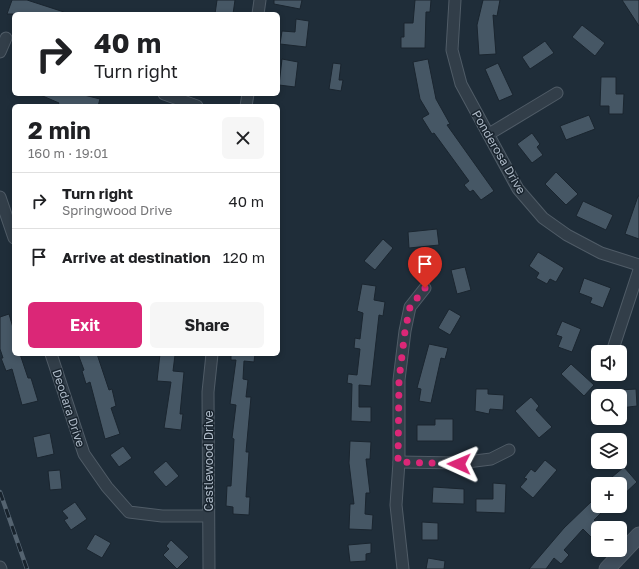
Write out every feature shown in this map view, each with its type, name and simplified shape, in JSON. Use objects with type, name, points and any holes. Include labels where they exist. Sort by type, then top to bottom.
[{"type":"street","points":[[258,12],[260,0]]},
{"type":"street","name":"Ponderosa Drive","points":[[455,0],[452,50],[461,84],[518,189],[543,218],[567,235],[601,253],[639,265]]},
{"type":"street","points":[[0,52],[7,38]]},
{"type":"street","points":[[489,134],[557,93]]},
{"type":"street","points":[[170,96],[192,104]]},
{"type":"street","points":[[0,197],[12,230]]},
{"type":"street","points":[[614,345],[639,270]]},
{"type":"street","points":[[403,569],[396,505],[399,380],[405,331],[410,307],[425,288]]},
{"type":"street","name":"Deodara Drive","points":[[52,356],[84,454],[107,487],[129,512],[162,516],[208,516]]},
{"type":"street","name":"Castlewood Drive","points":[[209,569],[208,392],[212,356]]},
{"type":"street","points":[[398,462],[459,464],[492,459],[509,450]]},
{"type":"street","points":[[607,569],[639,535]]},
{"type":"building","points":[[12,0],[27,0],[64,12],[12,12],[12,14],[7,14]]},
{"type":"building","points":[[217,0],[235,0],[233,12],[215,12]]},
{"type":"building","points":[[274,0],[302,0],[300,9],[274,4]]},
{"type":"building","points":[[415,0],[431,0],[430,12],[426,12],[425,48],[401,48],[401,37],[404,37],[404,23],[413,23]]},
{"type":"building","points":[[483,0],[500,0],[497,16],[493,15],[496,54],[479,55],[477,25]]},
{"type":"building","points":[[622,0],[639,0],[639,26]]},
{"type":"building","points":[[296,19],[309,21],[306,47],[280,44],[282,31],[295,32]]},
{"type":"building","points":[[582,25],[605,43],[595,56],[572,37]]},
{"type":"building","points":[[545,41],[554,53],[530,69],[522,57]]},
{"type":"building","points":[[282,59],[298,62],[295,87],[280,85]]},
{"type":"building","points":[[428,59],[436,99],[450,124],[447,125],[494,191],[481,200],[473,190],[470,192],[464,185],[469,181],[434,133],[432,134],[422,118],[429,114],[420,99],[413,62]]},
{"type":"building","points":[[333,63],[341,64],[339,80],[343,80],[341,91],[329,89]]},
{"type":"building","points":[[498,63],[513,95],[499,101],[485,69]]},
{"type":"building","points":[[601,77],[616,77],[616,94],[624,94],[623,114],[609,114],[609,106],[600,106]]},
{"type":"building","points":[[43,96],[88,96],[100,99],[99,104],[58,104],[59,103]]},
{"type":"building","points":[[589,115],[595,129],[566,140],[560,126]]},
{"type":"building","points":[[532,133],[540,144],[537,147],[543,155],[532,163],[517,144]]},
{"type":"building","points":[[556,172],[578,194],[566,205],[545,184]]},
{"type":"building","points":[[639,196],[639,239],[625,234]]},
{"type":"building","points":[[583,201],[613,215],[606,230],[576,216]]},
{"type":"building","points":[[437,229],[439,245],[409,248],[408,232]]},
{"type":"building","points":[[383,239],[393,248],[375,270],[364,261]]},
{"type":"building","points":[[538,252],[564,268],[556,282],[550,279],[547,284],[536,278],[539,273],[529,266]]},
{"type":"building","points":[[465,267],[471,290],[457,294],[451,270]]},
{"type":"building","points":[[584,278],[611,288],[603,308],[590,303],[592,298],[579,293]]},
{"type":"building","points":[[362,284],[376,286],[374,300],[385,302],[383,316],[379,315],[371,386],[359,385],[359,407],[371,407],[371,422],[351,421],[352,384],[347,383],[348,374],[357,375],[360,349],[354,348],[355,338],[360,339],[363,313],[357,311]]},
{"type":"building","points":[[449,309],[461,316],[450,335],[438,328]]},
{"type":"building","points":[[9,314],[12,324],[12,356],[21,356],[28,378],[31,378],[38,401],[22,405],[12,369],[6,371],[1,358],[3,358],[0,349],[0,317]]},
{"type":"building","points":[[562,321],[581,329],[572,352],[558,347],[562,337],[556,335]]},
{"type":"building","points":[[429,344],[448,348],[445,359],[441,358],[431,403],[419,401],[421,389],[417,388]]},
{"type":"building","points":[[79,356],[98,356],[109,390],[112,389],[116,406],[111,408],[120,434],[105,439],[90,382],[86,384],[82,371],[84,370]]},
{"type":"building","points":[[160,356],[175,356],[173,371],[184,372],[180,414],[183,414],[181,430],[164,428],[171,382],[157,381]]},
{"type":"building","points":[[231,356],[255,356],[254,362],[244,361],[243,379],[248,380],[246,397],[251,397],[246,452],[249,452],[246,497],[250,497],[249,515],[233,514],[233,507],[226,506],[227,486],[231,486],[234,439],[232,438],[236,405],[230,404],[236,360],[231,360]]},
{"type":"building","points":[[571,364],[594,385],[584,396],[561,374]]},
{"type":"building","points":[[476,389],[488,389],[488,394],[504,395],[503,410],[490,409],[489,414],[475,411]]},
{"type":"building","points":[[636,389],[637,406],[627,407],[627,390]]},
{"type":"building","points":[[531,397],[539,406],[536,410],[552,427],[539,438],[515,411]]},
{"type":"building","points":[[435,419],[453,419],[453,441],[417,441],[417,425],[435,425]]},
{"type":"building","points":[[50,433],[54,454],[37,458],[33,437]]},
{"type":"building","points":[[350,441],[371,442],[370,459],[366,459],[370,493],[366,493],[365,514],[373,515],[372,530],[349,529],[350,504],[354,504],[349,463]]},
{"type":"building","points":[[123,446],[132,458],[119,467],[110,455]]},
{"type":"building","points":[[545,460],[557,470],[533,498],[520,487],[527,479],[524,478],[531,469],[535,472]]},
{"type":"building","points":[[166,461],[179,476],[166,487],[153,472]]},
{"type":"building","points":[[622,469],[626,469],[637,482],[627,491],[627,477],[612,477]]},
{"type":"building","points":[[60,470],[62,489],[50,490],[48,471]]},
{"type":"building","points":[[493,483],[506,484],[505,513],[476,512],[476,499],[493,499]]},
{"type":"building","points":[[433,487],[464,489],[464,504],[432,503]]},
{"type":"building","points":[[75,502],[87,519],[71,530],[64,520],[68,518],[62,511]]},
{"type":"building","points":[[591,502],[591,513],[601,513],[594,520],[595,521],[591,521],[591,537],[583,529],[564,550],[569,555],[561,564],[554,558],[546,569],[529,569],[564,528]]},
{"type":"building","points":[[422,522],[438,523],[438,540],[422,540]]},
{"type":"building","points":[[95,534],[111,543],[102,558],[86,549]]},
{"type":"building","points":[[171,540],[189,557],[177,569],[163,555],[169,549],[166,546]]},
{"type":"building","points":[[371,543],[371,553],[366,554],[366,561],[350,562],[348,545]]},
{"type":"building","points":[[428,558],[445,561],[444,569],[426,569]]},
{"type":"railway","points":[[0,492],[27,569]]},
{"type":"route","points":[[425,288],[410,307],[405,331],[399,380],[398,462],[459,464]]}]
